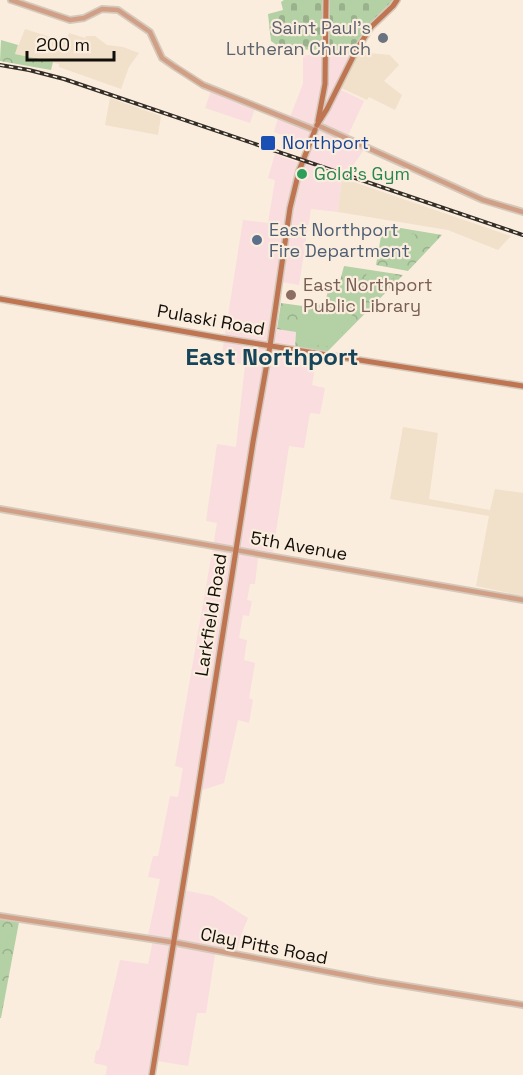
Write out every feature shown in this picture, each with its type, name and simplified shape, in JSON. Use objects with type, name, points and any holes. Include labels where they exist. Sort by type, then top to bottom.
[{"type":"main road","points":[[316,128],[325,84],[326,0]]},
{"type":"main road","points":[[316,128],[357,49],[371,27],[397,0]]},
{"type":"main road","name":"Larkfield Road","points":[[152,1075],[290,208],[296,181],[316,128]]},
{"type":"main road","name":"Pulaski Road","points":[[0,299],[523,386]]},
{"type":"street","points":[[11,0],[70,20],[84,18],[102,9],[118,10],[150,32],[162,58],[203,85],[316,128],[483,200],[523,212]]},
{"type":"street","name":"5th Avenue","points":[[0,509],[523,600]]},
{"type":"street","name":"Clay Pitts Road","points":[[0,916],[172,943],[367,980],[523,1005]]},
{"type":"shaded area","points":[[25,29],[66,42],[69,33],[85,38],[95,36],[107,45],[123,47],[139,53],[129,67],[121,89],[59,67],[59,64],[15,54]]},
{"type":"shaded area","points":[[329,48],[351,54],[335,87],[364,101],[346,140],[365,148],[342,178],[338,212],[311,209],[299,285],[276,281],[269,327],[296,332],[294,352],[317,356],[312,385],[325,388],[320,414],[310,413],[304,448],[289,446],[273,552],[259,550],[255,584],[250,584],[247,600],[252,601],[249,616],[243,615],[239,638],[247,640],[244,660],[255,663],[249,698],[253,700],[249,723],[238,720],[224,783],[202,790],[194,789],[178,889],[213,896],[248,918],[237,950],[216,948],[206,1013],[197,1013],[188,1066],[151,1060],[148,1075],[106,1075],[107,1066],[94,1063],[120,960],[148,964],[154,936],[148,936],[160,879],[148,877],[153,856],[158,856],[170,796],[178,797],[183,768],[175,766],[217,523],[206,521],[217,444],[236,447],[245,365],[221,360],[243,220],[268,223],[275,180],[268,178],[275,154],[302,164],[309,145],[274,132],[278,118],[288,122],[303,84],[303,55],[323,55]]},
{"type":"shaded area","points":[[358,52],[390,55],[399,65],[384,81],[402,95],[395,110],[369,97],[367,100],[339,87]]},
{"type":"shaded area","points":[[211,91],[255,109],[250,123],[205,108]]},
{"type":"shaded area","points":[[110,98],[161,116],[158,135],[105,125]]},
{"type":"shaded area","points":[[342,178],[511,236],[498,250],[448,230],[338,212]]},
{"type":"shaded area","points":[[403,427],[438,433],[429,499],[490,510],[495,489],[523,493],[523,596],[476,586],[489,516],[390,499]]},
{"type":"green space","points":[[284,0],[323,0],[323,50],[282,49],[271,41],[268,14],[283,10],[281,2]]},
{"type":"green space","points":[[330,0],[393,0],[370,24],[351,54],[329,48]]},
{"type":"green space","points":[[1,40],[18,45],[15,54],[53,62],[51,70],[0,61]]},
{"type":"green space","points":[[383,225],[442,235],[408,271],[376,265]]},
{"type":"green space","points":[[386,228],[415,234],[410,249],[403,256],[382,255]]},
{"type":"green space","points":[[344,266],[403,275],[326,353],[295,347],[296,332],[277,329],[281,303],[310,307],[312,304],[324,305],[329,288],[338,289]]},
{"type":"green space","points":[[367,270],[396,275],[378,297],[363,294]]},
{"type":"green space","points":[[350,281],[357,292],[358,303],[354,313],[345,323],[327,300]]},
{"type":"green space","points":[[311,307],[349,326],[328,346],[297,344],[299,329]]},
{"type":"green space","points":[[0,919],[19,922],[1,1018],[0,1018]]},
{"type":"railway","points":[[0,65],[64,79],[523,235]]},
{"type":"place","name":"Saint Paul's Lutheran Church","points":[[383,38]]},
{"type":"place","name":"Northport","points":[[268,143]]},
{"type":"place","name":"Gold's Gym","points":[[302,174]]},
{"type":"place","name":"East Northport Fire Department","points":[[257,240]]},
{"type":"place","name":"East Northport Public Library","points":[[291,295]]},
{"type":"district","name":"East Northport","points":[[272,357]]}]
